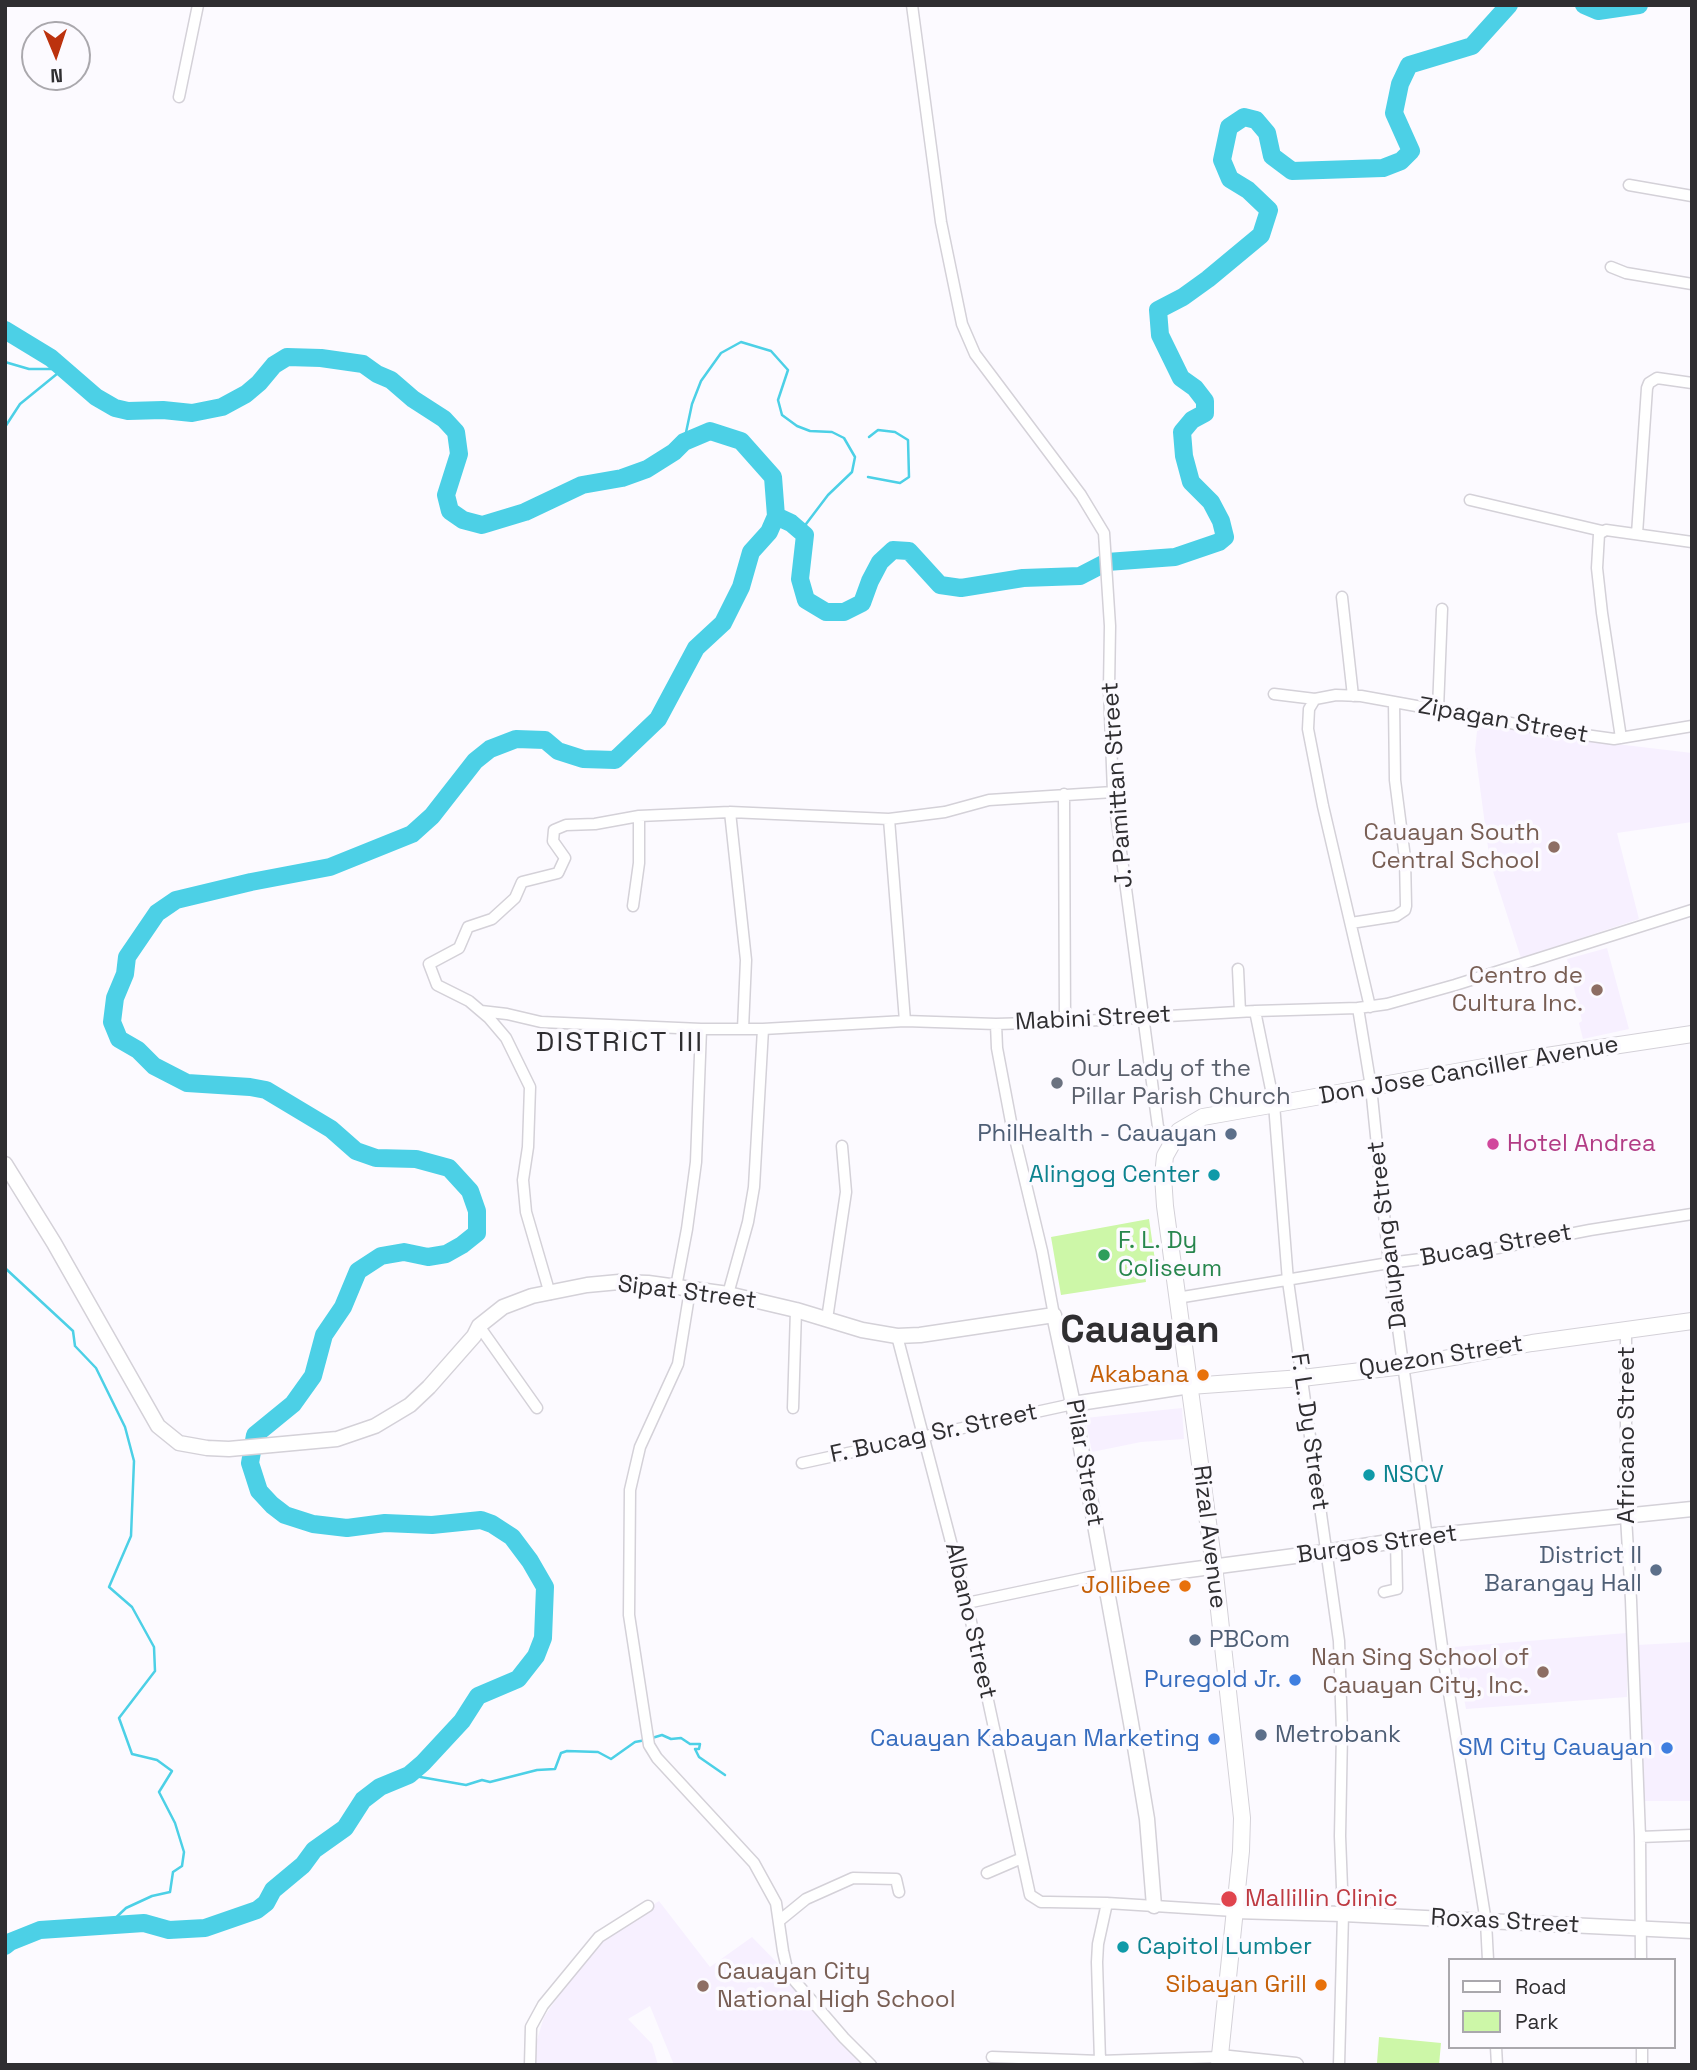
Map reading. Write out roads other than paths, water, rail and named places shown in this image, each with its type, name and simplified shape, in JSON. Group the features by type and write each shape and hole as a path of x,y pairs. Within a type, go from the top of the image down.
{"main road":[{"name":"Don Jose Canciller Avenue","path":"1172,1141 1179,1131 1203,1117 1540,1057 1692,1034"},
{"name":"Rizal Avenue","path":"1172,1141 1165,1156 1163,1176 1242,1818 1219,2061"},
{"name":"Quezon Street","path":"1190,1387 1404,1366 1532,1343 1692,1321"}],"street":[{"path":"179,97 198,5"},
{"name":"J. Pamittan Street","path":"912,5 941,222 962,324 975,354 1100,522 1104,533 1107,552 1113,792 1142,1018"},
{"path":"1629,185 1692,196"},
{"path":"1611,267 1626,273 1692,284"},
{"path":"1637,534 1647,388 1649,383 1657,378 1692,383"},
{"path":"1470,500 1602,531 1692,542"},
{"path":"1602,531 1598,534 1596,546 1597,568 1621,738"},
{"path":"1342,597 1353,696"},
{"path":"1438,709 1442,609"},
{"name":"Zipagan Street","path":"1274,694 1315,699 1336,695 1353,696 1588,736 1621,738 1692,726"},
{"name":"Dalupang Street","path":"1315,699 1309,709 1308,729 1351,923 1364,1007 1389,1263 1445,1668 1486,1922 1488,1958"},
{"path":"1351,923 1396,916 1402,914 1406,906 1405,858 1395,779 1394,702"},
{"path":"550,1294 526,1212 523,1180 528,1147 530,1087 506,1038 469,1001 437,985 429,964 459,948 468,927 492,919 515,898 522,882 558,873 565,858 553,841 554,830 566,825 595,824 639,816 730,812 889,818 945,812 989,800 1113,792"},
{"path":"1064,794 1065,1022"},
{"path":"730,812 746,960 743,1029"},
{"path":"633,906 639,863 639,816"},
{"path":"889,818 905,1021"},
{"name":"Mabini Street","path":"481,1011 541,1022 763,1029 905,1021 996,1024 1065,1022 1364,1007 1387,1004 1455,985 1692,910"},
{"path":"1238,969 1237,994 1240,1012"},
{"name":"F. L. Dy Street","path":"1255,1011 1274,1104 1288,1281 1340,1651 1340,1836 1343,1914 1339,2065"},
{"path":"1142,1018 1158,1127 1163,1135 1172,1141"},
{"name":"Pilar Street","path":"996,1024 997,1048 1011,1122 1042,1251 1105,1578 1147,1819 1154,1906"},
{"path":"701,1029 694,1180 678,1364 640,1447 630,1490 629,1615 649,1745 657,1758 754,1863 776,1903 787,1969 870,2065"},
{"path":"728,1294 748,1222 754,1187 763,1029"},
{"path":"827,1319 846,1192 842,1146"},
{"name":"Sipat Street","path":"5,1164 54,1243 158,1426 179,1443 229,1450 337,1439 375,1426 410,1405 474,1336 479,1326 503,1307 532,1296 587,1285 619,1282 728,1294 796,1310 862,1330 897,1336 1054,1315"},
{"name":"Bucag Street","path":"1177,1298 1389,1263 1477,1252 1692,1214"},
{"path":"793,1408 796,1310"},
{"path":"479,1326 537,1408"},
{"name":"Africano Street","path":"1626,1331 1626,1517 1640,1837 1641,1958"},
{"name":"Albano Street","path":"897,1336 967,1603 1030,1895 1041,1902 1107,1903"},
{"name":"F. Bucag Sr. Street","path":"802,1463 1073,1404 1190,1387"},
{"name":"Burgos Street","path":"1105,1578 1213,1567 1427,1536 1692,1509"},
{"path":"1384,1592 1398,1589 1396,1540"},
{"path":"967,1603 1105,1578"},
{"path":"1640,1837 1692,1835"},
{"path":"987,1873 1021,1858"},
{"path":"779,1921 806,1899 853,1878 896,1879 899,1892"},
{"path":"1095,2062 1098,1953 1107,1903 1234,1911"},
{"path":"530,2065 531,2027 543,2005 599,1937 648,1906"},
{"name":"Roxas Street","path":"1234,1911 1692,1931"},
{"path":"992,2057 1095,2062 1219,2061 1296,2065"}],"waterway":[{"path":"776,516 791,523 805,535 800,579 806,600 826,612 844,612 862,603 880,562 893,550 909,551 940,585 961,588 1023,578 1080,576 1107,562 1175,557 1219,542 1225,537 1221,521 1211,502 1191,482 1184,456 1182,432 1192,420 1205,413 1205,401 1195,388 1181,378 1160,335 1158,310 1183,297 1208,279 1261,235 1269,210 1248,190 1230,179 1222,160 1229,127 1244,117 1256,120 1267,133 1272,156 1292,171 1383,168 1401,161 1411,151 1394,113 1400,84 1409,65 1472,46 1509,5"},
{"path":"1584,5 1598,11 1639,5"},
{"path":"5,330 51,358 96,397 115,408 128,411 192,413 222,407 246,394 274,365 287,357 321,358 363,364 391,380 413,399 444,419 456,432 459,454 446,495 450,511 463,520 482,525 525,512 582,485 622,478 647,469 674,452 684,442 710,431 741,441 773,477 776,516 769,532 751,552 741,587 723,623 696,648 658,719 615,760 583,759 558,751 545,740 516,739 490,749 475,761 432,816 412,834 330,867 176,900 157,913 127,957 125,974 115,998 112,1022 119,1039 138,1050 154,1066 187,1083 266,1090 331,1129 356,1151 376,1158 416,1159 449,1168 470,1191 477,1211 477,1233 462,1245 446,1254 428,1257 404,1252 381,1256 358,1271 343,1307 324,1335 313,1376 293,1404 255,1435 250,1463 259,1491 272,1505 285,1515 313,1524 347,1528 385,1523 432,1525 481,1520 492,1524 512,1537 545,1587 543,1638 536,1656 518,1679 478,1696 462,1721 423,1763 409,1775 380,1787 363,1800 345,1828 314,1850 303,1865 273,1890 266,1903 257,1910 205,1928 169,1930 144,1923 40,1930 5,1946"},
{"path":"684,442 692,404 701,381 721,353 741,342 771,351 788,370 778,400 782,415 797,426 810,431 832,432 844,438 855,457 852,472 828,495 806,524 805,535"},
{"path":"5,362 29,369 63,369"},
{"path":"5,427 20,404 63,369"},
{"path":"868,477 900,483 909,477 908,440 895,432 878,430 869,437"},
{"path":"5,1268 73,1331 75,1346 96,1368 125,1427 134,1461 131,1536 109,1587 132,1607 154,1647 155,1671 119,1718 132,1754 157,1760 172,1771 159,1792 175,1823 184,1852 182,1866 173,1872 170,1892 152,1896 126,1908 106,1927"},
{"path":"652,1738 662,1735 671,1739 681,1738 690,1744 700,1744 699,1749 695,1749 699,1757 725,1775"},
{"path":"409,1775 466,1785 482,1780 490,1782 537,1770 555,1769 561,1753 567,1751 598,1752 611,1759 635,1742 646,1740"}],"place":[{"name":"Cauayan South Central School","path":"1554,847"},
{"name":"Centro de Cultura Inc.","path":"1597,990"},
{"name":"Our Lady of the Pillar Parish Church","path":"1057,1083"},
{"name":"PhilHealth - Cauayan","path":"1231,1134"},
{"name":"Hotel Andrea","path":"1493,1144"},
{"name":"Alingog Center","path":"1214,1175"},
{"name":"F. L. Dy Coliseum","path":"1104,1255"},
{"name":"Akabana","path":"1203,1375"},
{"name":"NSCV","path":"1369,1475"},
{"name":"District II Barangay Hall","path":"1656,1570"},
{"name":"Jollibee","path":"1185,1586"},
{"name":"PBCom","path":"1195,1640"},
{"name":"Nan Sing School of Cauayan City, Inc.","path":"1543,1672"},
{"name":"Puregold Jr.","path":"1295,1680"},
{"name":"Metrobank","path":"1261,1735"},
{"name":"Cauayan Kabayan Marketing","path":"1214,1739"},
{"name":"SM City Cauayan","path":"1667,1748"},
{"name":"Mallillin Clinic","path":"1229,1899"},
{"name":"Capitol Lumber","path":"1123,1947"},
{"name":"Sibayan Grill","path":"1321,1985"},
{"name":"Cauayan City National High School","path":"703,1986"}],"district":[{"name":"DISTRICT III","path":"620,1043"},
{"name":"Cauayan","path":"1140,1332"}]}
